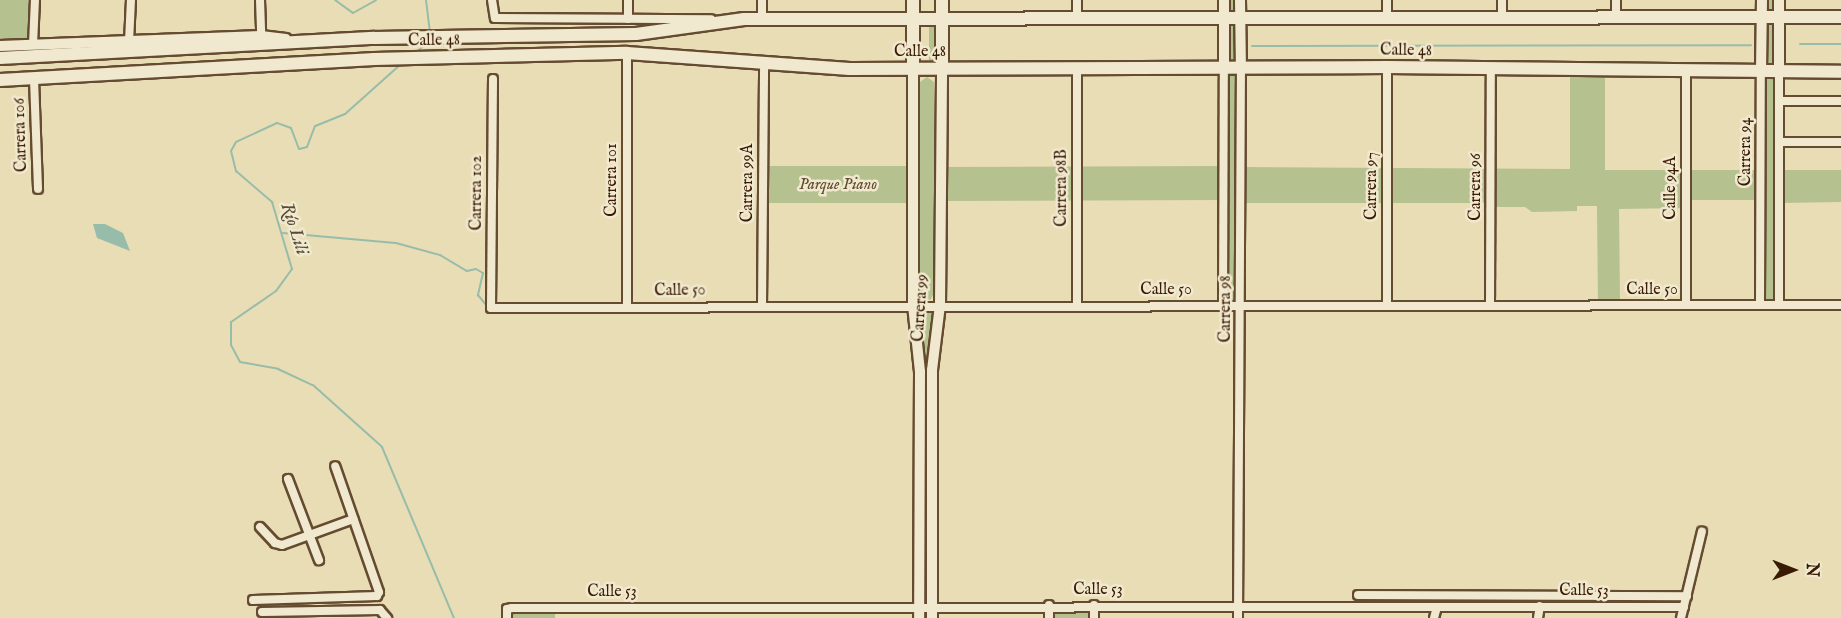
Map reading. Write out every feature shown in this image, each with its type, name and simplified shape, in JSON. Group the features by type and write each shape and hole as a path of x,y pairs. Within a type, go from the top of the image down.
{"main road":[{"name":"Carrera 99","path":"913,0 913,68"},
{"name":"Carrera 99","path":"942,0 942,69"},
{"name":"Calle 48","path":"0,58 312,42 535,34 636,34 744,19 913,16 1077,18 1841,16"},
{"name":"Calle 48","path":"0,81 314,62 627,53 849,69 1077,70 1387,67 1841,72"}],"street":[{"path":"33,45 35,0"},
{"path":"129,42 131,0"},
{"path":"260,0 261,36"},
{"name":"Calle 48","path":"492,0 493,17 744,19"},
{"path":"628,0 628,19"},
{"path":"762,0 762,19"},
{"path":"1077,0 1077,18"},
{"name":"Carrera 98","path":"1223,305 1224,0"},
{"name":"Carrera 98","path":"1238,618 1241,305 1240,0"},
{"path":"1387,0 1387,16"},
{"path":"1502,0 1502,16"},
{"path":"1616,0 1616,16"},
{"name":"Carrera 94","path":"1760,304 1761,0"},
{"name":"Carrera 94","path":"1779,0 1779,304"},
{"path":"0,46 261,36 312,42"},
{"name":"Carrera 101","path":"627,53 627,306"},
{"name":"Carrera 99A","path":"762,305 764,62"},
{"name":"Carrera 97","path":"1387,67 1387,306"},
{"name":"Carrera 99","path":"913,68 913,305 920,372 919,618"},
{"name":"Carrera 96","path":"1490,306 1491,68"},
{"name":"Carrera 99","path":"932,618 932,370 940,305 942,69"},
{"name":"Carrera 98B","path":"1077,70 1077,306"},
{"name":"Calle 94A","path":"1686,70 1686,305"},
{"name":"Carrera 106","path":"34,79 38,189"},
{"name":"Carrera 102","path":"491,308 493,79"},
{"path":"1779,101 1841,101"},
{"path":"1779,142 1841,142"},
{"name":"Calle 50","path":"491,308 762,305 1841,305"},
{"path":"334,466 379,592 377,596 253,600 265,615 380,610 387,618"},
{"path":"288,479 319,560"},
{"path":"260,528 275,543 282,545 353,519"},
{"path":"1681,618 1702,531"},
{"name":"Calle 53","path":"1358,595 1687,596"},
{"name":"Calle 53","path":"507,618 507,609 512,608 919,605 1684,607"},
{"path":"1049,605 1049,618"},
{"path":"1094,605 1094,618"},
{"path":"1538,618 1540,606"},
{"path":"1434,618 1437,607"}],"green space":[{"path":"0,0 35,0 33,45 0,46"},
{"path":"1224,0 1240,0 1241,167 1570,169 1570,69 1605,70 1605,170 1760,170 1762,0 1779,0 1779,170 1841,170 1841,202 1779,203 1779,304 1760,304 1760,200 1687,200 1686,208 1619,209 1620,305 1598,305 1597,206 1577,206 1577,211 1532,212 1525,207 1498,207 1490,203 1241,203 1241,305 1223,305 1223,200 943,201 943,167 1223,166"},
{"path":"929,22 937,22 937,62 929,62"},
{"path":"927,77 934,82 935,292 930,300 920,293 920,82"},
{"name":"Parque Piano","path":"763,166 913,166 913,203 763,203"},
{"path":"932,310 934,313 926,367 921,314"},
{"path":"1049,605 1094,605 1094,618 1049,618"},
{"path":"555,608 555,618 507,618 507,609"}],"shaded area":[{"path":"93,224 105,224 123,233 130,251 97,238"}],"waterway":[{"name":"Río Lili","path":"335,0 353,13 376,0"},
{"name":"Río Lili","path":"426,0 430,32"},
{"name":"Río Lili","path":"415,54 426,43"},
{"path":"1800,44 1841,44"},
{"path":"1252,46 1751,45"},
{"name":"Río Lili","path":"401,64 345,114 315,126 307,147 299,149 291,128 277,123 236,142 231,151 236,171 272,202 292,269 276,291 231,322 231,345 240,362 278,369 313,385 382,447 454,618"},
{"path":"283,233 396,243 440,255 467,271 476,269 483,273 478,295 487,306"}]}
